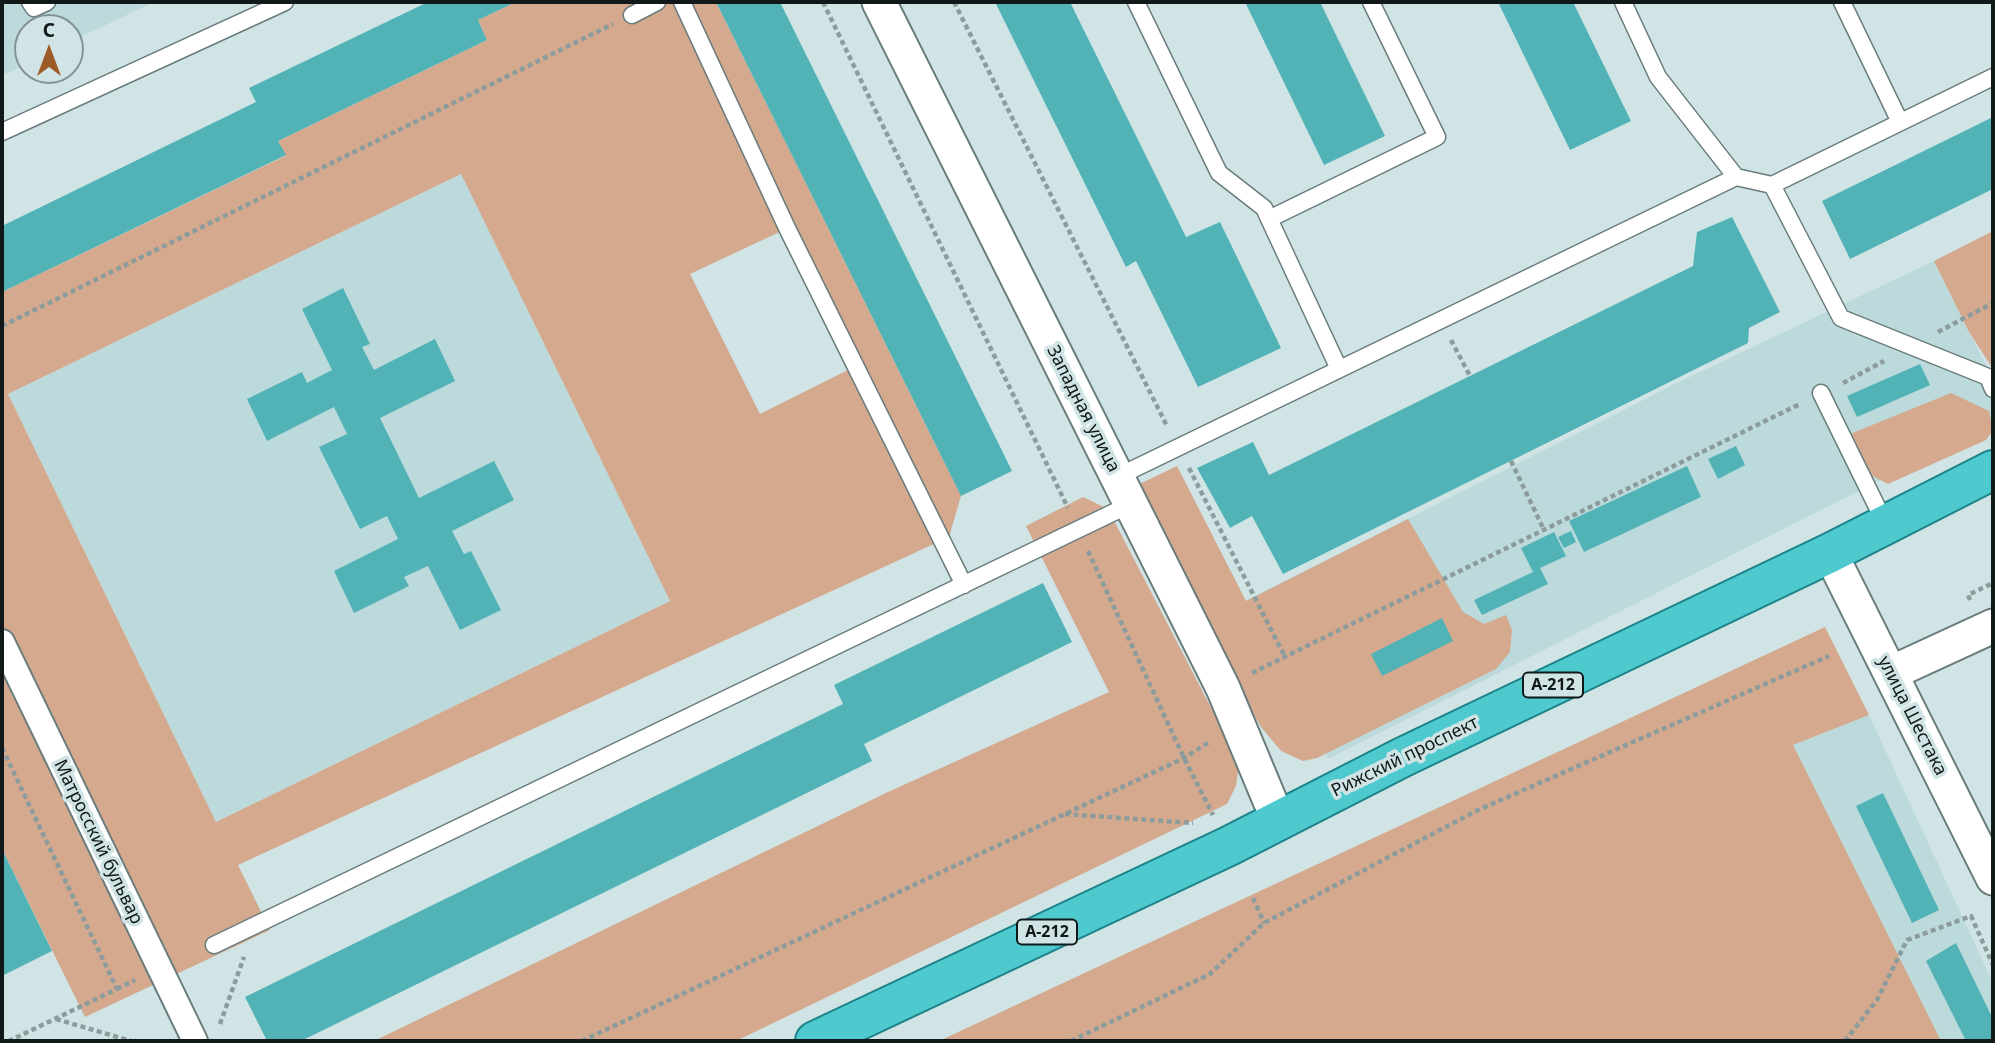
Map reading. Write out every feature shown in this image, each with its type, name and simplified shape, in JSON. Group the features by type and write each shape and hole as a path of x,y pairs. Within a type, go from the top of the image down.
{"highway":[{"name":"Рижский проспект","path":"815,1041 1216,852 1403,757 1830,553 1993,470"}],"street":[{"name":"Западная улица","path":"879,2 1223,688 1278,820"},
{"name":"улица Шестака","path":"1830,553 1993,878"},
{"path":"1891,673 1993,626"},
{"name":"Матросский бульвар","path":"2,642 195,1041"}],"lane":[{"path":"30,2 34,8 47,2"},
{"path":"2,132 285,2"},
{"path":"632,15 657,2"},
{"path":"682,2 787,228 964,585"},
{"path":"1136,2 1219,173 1264,208 1339,369"},
{"path":"1269,219 1437,137 1371,2"},
{"path":"1623,2 1658,76 1736,177"},
{"path":"1842,2 1900,122"},
{"path":"214,945 1078,528 1178,447 1736,177 1772,185 1993,77"},
{"path":"1772,185 1841,318 1988,377 1993,389"},
{"path":"1821,393 1886,525"}],"path":[{"path":"823,2 1078,528 1184,758 1218,825"},
{"path":"954,2 1285,657"},
{"path":"2,326 632,15"},
{"path":"1441,320 1470,376"},
{"path":"1851,379 1869,369"},
{"path":"1223,688 1821,393"},
{"path":"1511,461 1544,530"},
{"path":"1968,595 1993,583"},
{"path":"1071,1041 1210,974 1264,923 1478,810 1829,656"},
{"path":"582,1041 1184,758 1217,738"},
{"path":"2,748 117,989 9,1041"},
{"path":"1065,814 1204,824"},
{"path":"1253,898 1264,923"},
{"path":"1844,1041 1878,1000 1907,940 1971,916 1993,965"},
{"path":"218,1028 256,925"},
{"path":"55,1019 131,1041"}],"shaded area":[{"path":"2,2 154,2 84,35 84,14 14,14 14,70 2,76"},
{"path":"516,2 716,2 961,496 949,537 238,865 270,930 85,1017 2,849 2,292 285,156 278,141 487,40 478,20","holes":["461,174 670,601 216,822 8,394","786,229 856,366 760,414 690,274"]},
{"path":"461,174 670,601 216,822 8,394"},
{"path":"1993,231 1993,369 1969,332 1934,261"},
{"path":"1934,261 1993,379 1993,423 1328,759 1245,601 1681,381"},
{"path":"1951,393 1989,411 1993,431 1986,440 1888,484 1871,475 1850,434"},
{"path":"1177,466 1246,601 1408,519 1463,612 1484,624 1506,615 1512,630 1510,652 1496,669 1317,758 1303,761 1281,751 1261,727 1123,492"},
{"path":"1083,497 1108,509 1236,756 1236,786 1227,804 736,1041 374,1041 888,792 1109,692 1026,526"},
{"path":"1825,627 1869,715 1793,745 1941,1041 939,1041"},
{"path":"1869,715 1993,983 1993,1041 1941,1041 1792,745"}],"building":[{"path":"428,2 516,2 478,20 487,40 278,141 286,155 2,292 2,226 256,102 249,88"},
{"path":"716,2 780,2 1012,471 961,496"},
{"path":"995,2 1070,2 1186,237 1220,222 1281,348 1198,387 1136,261 1126,267"},
{"path":"1245,2 1320,2 1385,136 1324,165"},
{"path":"1498,2 1573,2 1631,121 1570,150"},
{"path":"1993,117 1993,189 1850,259 1822,201"},
{"path":"1732,217 1780,312 1749,328 1748,343 1283,574 1252,516 1230,528 1197,468 1253,442 1269,475 1693,266 1697,232"},
{"path":"343,288 370,344 362,347 374,370 435,339 455,381 380,418 419,498 494,461 514,500 452,531 464,554 471,551 501,610 460,630 428,566 404,577 409,586 354,613 334,571 398,539 387,516 360,529 319,447 347,434 334,407 267,441 247,399 302,372 307,383 332,370 302,309"},
{"path":"1920,364 1930,385 1857,417 1847,396"},
{"path":"1736,446 1745,465 1718,479 1708,459"},
{"path":"1687,466 1701,497 1584,552 1569,521"},
{"path":"1571,531 1576,542 1564,548 1558,537"},
{"path":"1554,532 1566,556 1540,568 1548,584 1482,615 1474,600 1533,572 1521,548"},
{"path":"1043,583 1072,642 864,744 872,761 301,1041 267,1041 245,997 843,704 834,685"},
{"path":"1442,618 1453,641 1382,676 1371,654"},
{"path":"1883,793 1939,910 1912,923 1856,806"},
{"path":"2,849 52,951 2,976"},
{"path":"1956,943 1993,1019 1993,1041 1966,1041 1926,961"}]}
